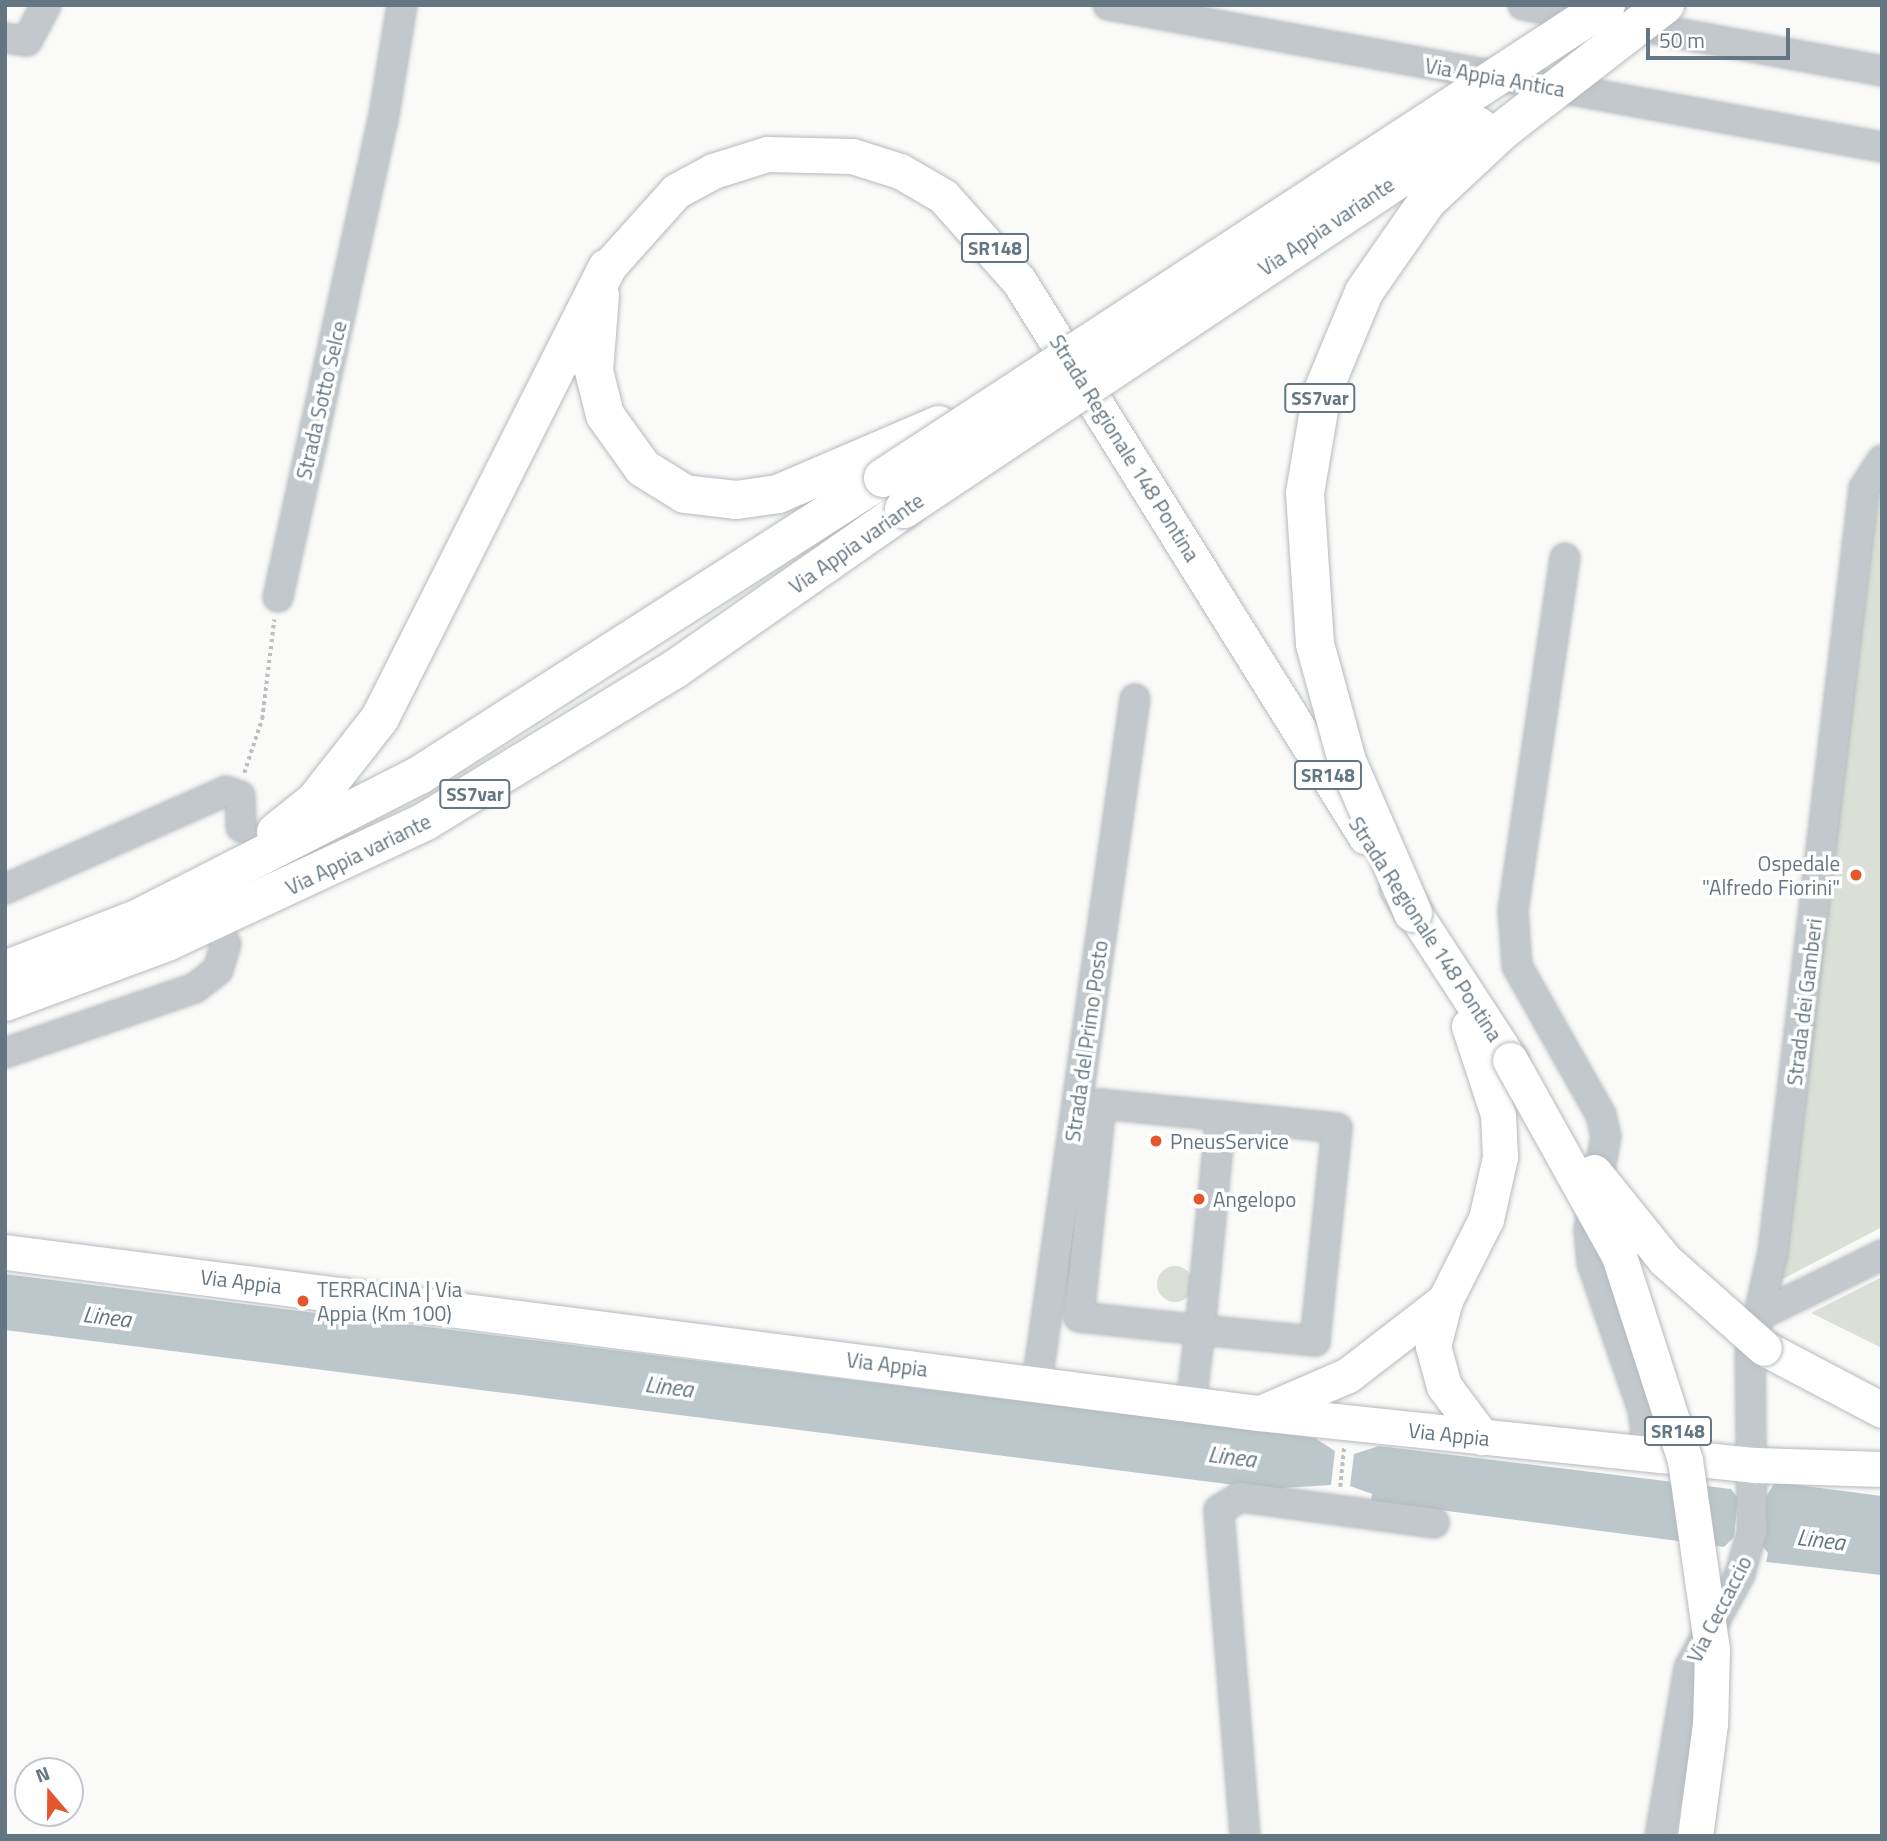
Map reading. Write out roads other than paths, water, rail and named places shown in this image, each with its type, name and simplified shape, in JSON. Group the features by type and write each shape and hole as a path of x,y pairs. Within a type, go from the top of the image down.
{"highway":[{"name":"Via Appia variante","path":"5,970 52,954 200,889 465,749 876,469 1059,363 1606,5"},
{"name":"Via Appia variante","path":"5,1002 180,936 426,821 675,670 904,509 1665,5"},
{"name":"SS7var","path":"1413,913 1347,761 1316,653 1305,493 1322,393 1364,292 1427,200 1503,130 1665,5"},
{"path":"607,268 594,330 598,394 618,439 655,478 685,494 744,500 876,469"},
{"path":"52,954 210,874 315,801 380,718 607,268"}],"main road":[{"name":"Strada Regionale 148 Pontina","path":"607,268 676,191 746,159 833,153 918,180 970,220 1011,269 1413,913 1510,1060 1619,1256 1685,1460 1712,1650 1710,1724 1695,1836"},
{"name":"SR148","path":"1413,913 1482,1055 1498,1114 1500,1157 1477,1244 1446,1300 1433,1346 1437,1372 1482,1437"},
{"name":"SR148","path":"1510,1060 1665,1260 1763,1331 1882,1410"},
{"name":"Via Appia","path":"5,1252 1259,1413 1649,1454 1760,1472 1882,1482"},
{"name":"SR148","path":"1259,1413 1348,1375 1446,1300"},
{"name":"Via Appia","path":"1760,1472 1882,1469"}],"street":[{"path":"5,38 27,41 46,5"},
{"name":"Strada Sotto Selce","path":"278,597 383,121 402,5"},
{"name":"Via Appia Antica","path":"1108,5 1882,147"},
{"path":"1523,5 1882,71"},
{"name":"Strada dei Gamberi","path":"1760,1472 1749,1354 1763,1331 1864,488 1882,460"},
{"path":"1564,558 1513,909 1517,966 1601,1115 1606,1136 1588,1230 1592,1263 1643,1410 1649,1454"},
{"name":"Strada del Primo Posto","path":"1037,1383 1135,699"},
{"path":"5,889 236,792 243,802 241,827"},
{"path":"5,1053 195,988 218,970 226,944"},
{"path":"1101,1104 1337,1128 1315,1341 1199,1330 1079,1317 1101,1104"},
{"path":"1191,1404 1221,1116"},
{"path":"1763,1331 1882,1255"},
{"name":"Via Ceccaccio","path":"1660,1836 1689,1668 1748,1556 1760,1472"},
{"path":"1245,1836 1219,1510 1240,1497 1434,1523"}],"water":[{"name":"Linea","path":"5,1274 1315,1438 1335,1451 1331,1485 1267,1489 5,1330"},
{"path":"1379,1446 1731,1489 1738,1498 1734,1537 1724,1547 1371,1501 1372,1494 1350,1486 1354,1454"},
{"name":"Linea","path":"1775,1482 1882,1496 1882,1575 1766,1562 1768,1553 1759,1542 1763,1502"}],"place":[{"name":"Ospedale \"Alfredo Fiorini\"","path":"1856,875"},
{"name":"PneusService","path":"1156,1141"},
{"name":"Angelopo","path":"1199,1199"},
{"name":"TERRACINA | Via Appia (Km 100)","path":"303,1301"}]}
